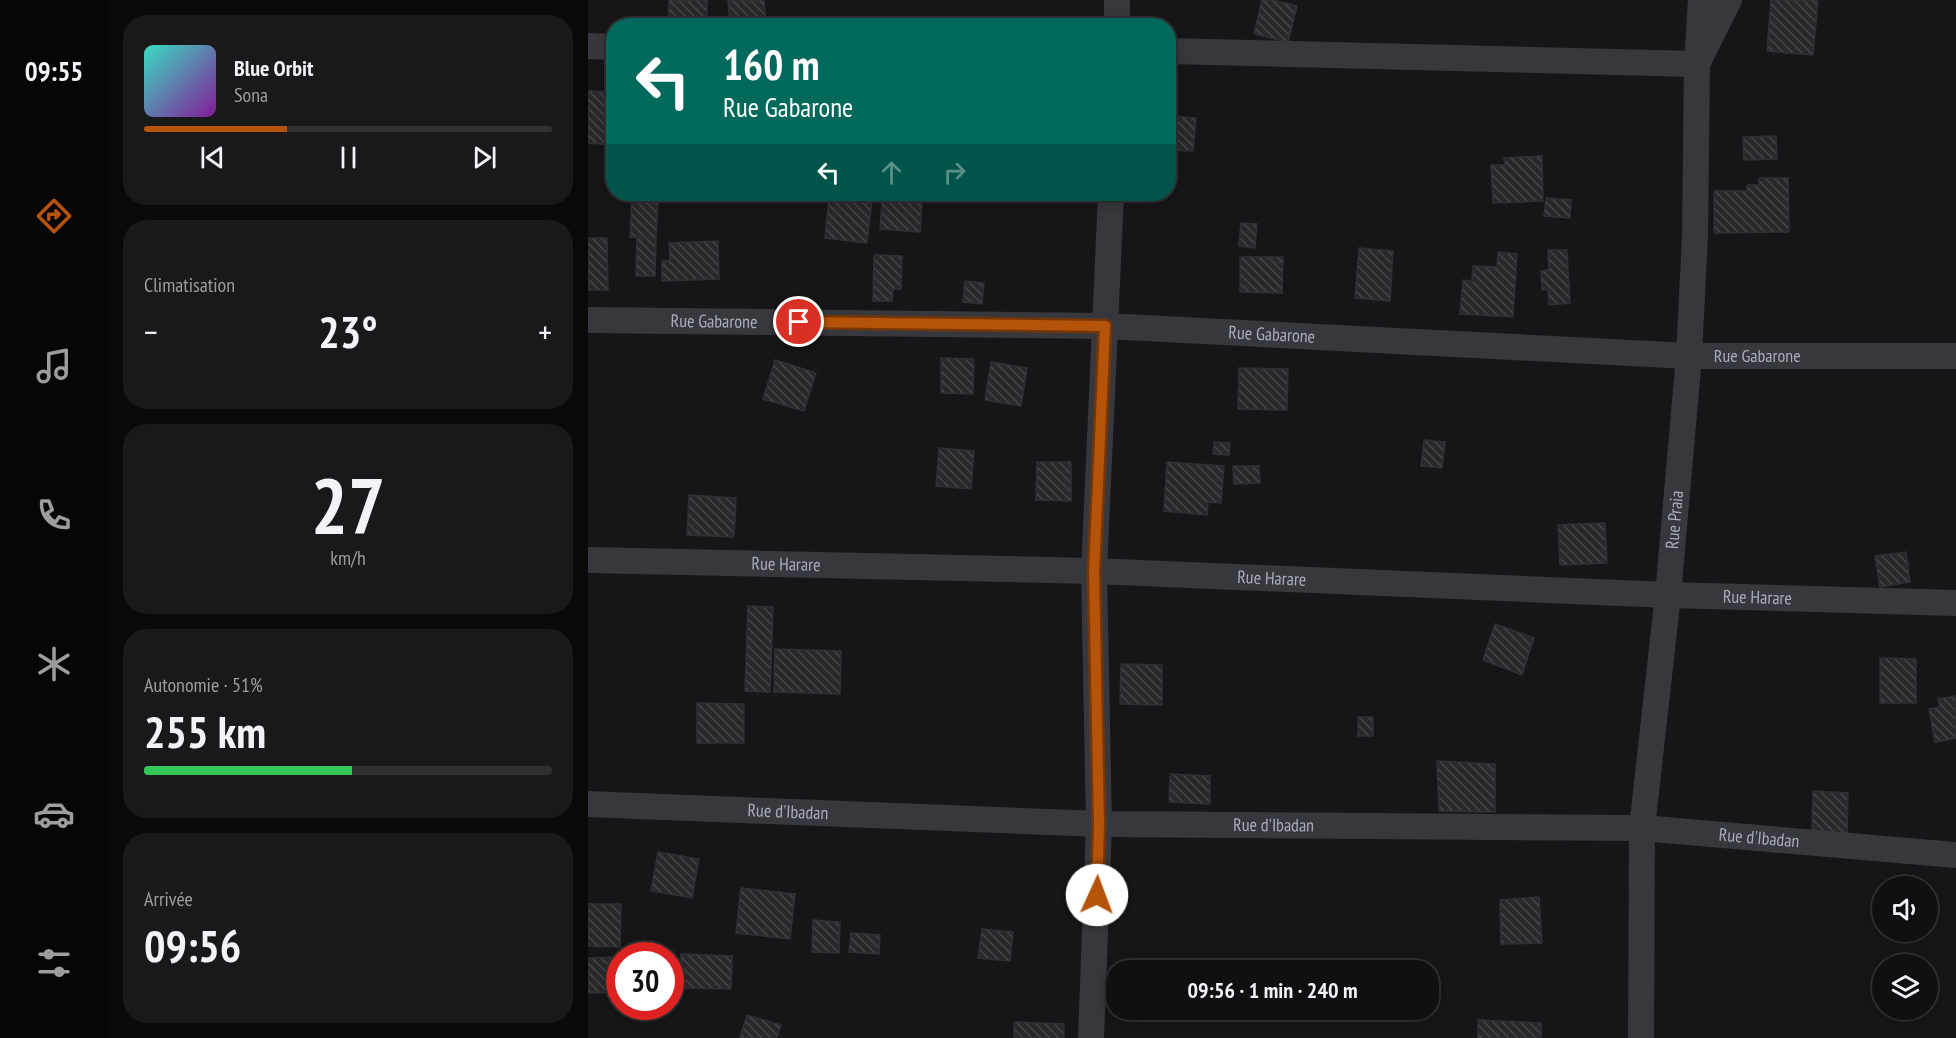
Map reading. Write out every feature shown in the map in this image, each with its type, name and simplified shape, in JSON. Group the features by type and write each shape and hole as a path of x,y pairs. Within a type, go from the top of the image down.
{"street":[{"path":"1117,0 1117,18"},
{"name":"Rue Praia","path":"1641,1038 1642,828 1668,595 1689,356 1695,236 1697,64 1701,0"},
{"path":"1176,51 1697,64 1729,0"},
{"path":"588,46 606,47"},
{"path":"1091,1038 1099,824 1094,572 1111,201"},
{"name":"Rue Gabarone","path":"588,320 1105,326 1689,356 1956,356"},
{"name":"Rue Harare","path":"588,560 1094,572 1668,595 1956,603"},
{"name":"Rue d'Ibadan","path":"588,804 1099,824 1642,828 1956,855"}],"building":[{"path":"669,0 707,0 707,18 668,18"},
{"path":"728,0 764,0 765,18 729,18"},
{"path":"1262,0 1273,0 1297,6 1288,42 1254,34"},
{"path":"1771,0 1818,0 1813,55 1767,51"},
{"path":"588,91 606,92 606,144 588,143"},
{"path":"1176,117 1196,118 1193,151 1176,150"},
{"path":"1776,136 1777,159 1744,160 1743,137"},
{"path":"1542,156 1543,201 1493,203 1491,165 1505,165 1504,158"},
{"path":"1759,178 1788,178 1789,232 1714,233 1714,191 1747,191 1747,185 1759,185"},
{"path":"1546,198 1571,200 1570,218 1544,216"},
{"path":"632,201 658,201 656,238 630,237"},
{"path":"829,201 872,202 867,243 825,238"},
{"path":"882,201 922,202 920,232 880,229"},
{"path":"1241,223 1257,224 1255,248 1239,246"},
{"path":"588,238 607,238 608,290 588,290"},
{"path":"637,238 656,238 655,276 636,276"},
{"path":"718,241 719,279 662,281 662,261 670,261 669,243"},
{"path":"1359,248 1393,251 1390,301 1355,298"},
{"path":"1548,250 1567,250 1570,303 1549,305 1548,289 1542,290 1541,271 1549,270"},
{"path":"1498,252 1517,254 1513,317 1460,314 1463,280 1472,281 1473,266 1497,267"},
{"path":"874,255 902,256 901,289 893,289 892,301 873,301"},
{"path":"1240,257 1283,257 1282,293 1240,292"},
{"path":"965,281 984,283 982,304 963,302"},
{"path":"941,358 974,359 973,394 941,393"},
{"path":"775,360 816,373 804,411 763,399"},
{"path":"991,362 1027,368 1021,406 985,400"},
{"path":"1239,368 1288,369 1287,410 1238,409"},
{"path":"1424,440 1445,442 1442,468 1421,466"},
{"path":"1214,442 1230,443 1229,455 1213,454"},
{"path":"939,448 974,451 971,489 936,486"},
{"path":"1037,462 1071,462 1071,501 1036,500"},
{"path":"1167,462 1224,466 1221,503 1208,502 1207,515 1164,511"},
{"path":"1233,466 1259,466 1260,483 1234,484"},
{"path":"689,495 736,498 734,537 687,535"},
{"path":"1605,523 1607,563 1560,565 1558,525"},
{"path":"1906,552 1910,582 1880,587 1875,556"},
{"path":"748,606 773,607 770,692 745,691"},
{"path":"1495,624 1534,638 1522,675 1483,660"},
{"path":"775,649 841,651 840,694 774,692"},
{"path":"1880,658 1916,659 1916,703 1880,703"},
{"path":"1121,664 1162,665 1162,705 1120,704"},
{"path":"1955,696 1956,738 1935,742 1929,709 1940,707 1938,699"},
{"path":"697,703 744,704 744,743 697,743"},
{"path":"1358,717 1373,717 1373,736 1358,736"},
{"path":"1437,761 1495,764 1495,812 1439,811"},
{"path":"1170,774 1210,776 1210,804 1169,802"},
{"path":"1813,791 1848,793 1847,835 1812,834"},
{"path":"658,852 699,859 692,898 651,891"},
{"path":"741,888 795,894 790,939 736,933"},
{"path":"1539,897 1542,943 1501,944 1500,900"},
{"path":"588,904 621,904 620,942 606,942 606,947 588,946"},
{"path":"813,920 840,922 839,953 812,952"},
{"path":"982,929 1013,932 1010,961 978,958"},
{"path":"851,933 880,935 879,954 849,952"},
{"path":"684,954 732,956 731,989 684,988"},
{"path":"606,957 606,992 588,993 588,958"},
{"path":"747,1015 781,1025 777,1038 740,1038"},
{"path":"1478,1020 1541,1023 1541,1038 1478,1038"},
{"path":"1014,1022 1064,1024 1064,1038 1014,1038"}],"route":[{"path":"799,322 1105,326 1094,572 1099,824 1097,895"}]}
